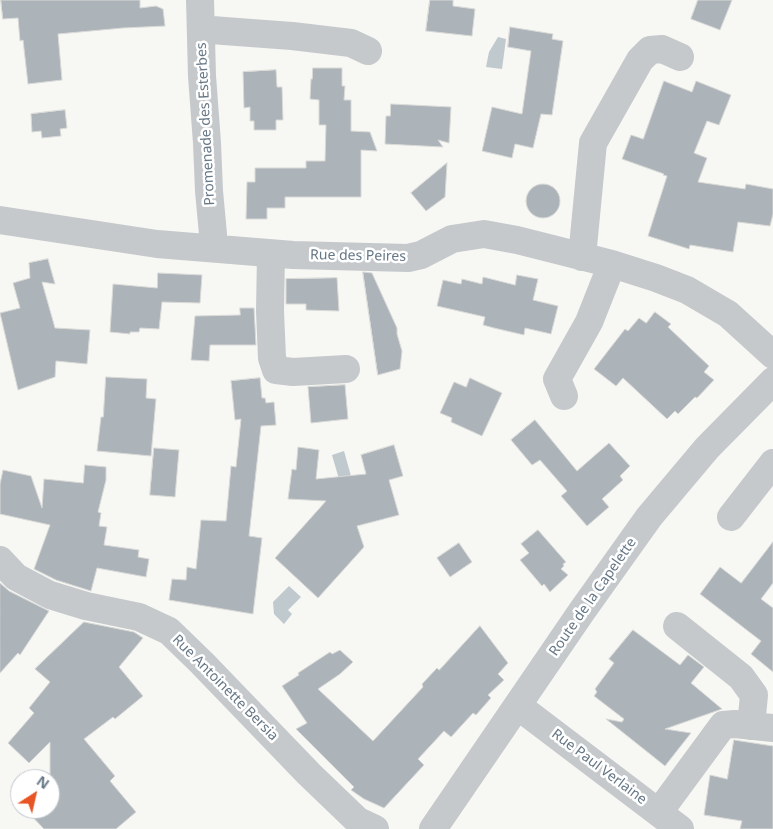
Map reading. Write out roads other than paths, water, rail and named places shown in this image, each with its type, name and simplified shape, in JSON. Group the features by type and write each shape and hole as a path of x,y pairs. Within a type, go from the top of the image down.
{"street":[{"name":"Promenade des Esterbes","path":"200,0 202,76 213,248"},
{"path":"201,29 351,43 368,52"},
{"path":"582,257 593,143 640,60 650,50 662,49 680,58"},
{"name":"Rue des Peires","path":"0,220 148,242 272,254 408,258 421,255 452,239 484,234 517,240 612,264 687,290 728,314 773,355"},
{"path":"272,254 270,311 272,358 276,370 293,372 346,370"},
{"path":"564,396 557,379 589,322 612,264"},
{"name":"Route de la Capelette","path":"433,829 582,611 649,517 707,448 773,381"},
{"path":"730,517 773,463"},
{"name":"Rue Antoinette Bersia","path":"0,560 16,577 50,595 86,606 138,617 169,631 309,774 358,821 375,829"},
{"path":"659,812 723,725 735,724 762,727 754,695 741,676 677,626"},
{"name":"Rue Paul Verlaine","path":"518,706 680,829"}]}
